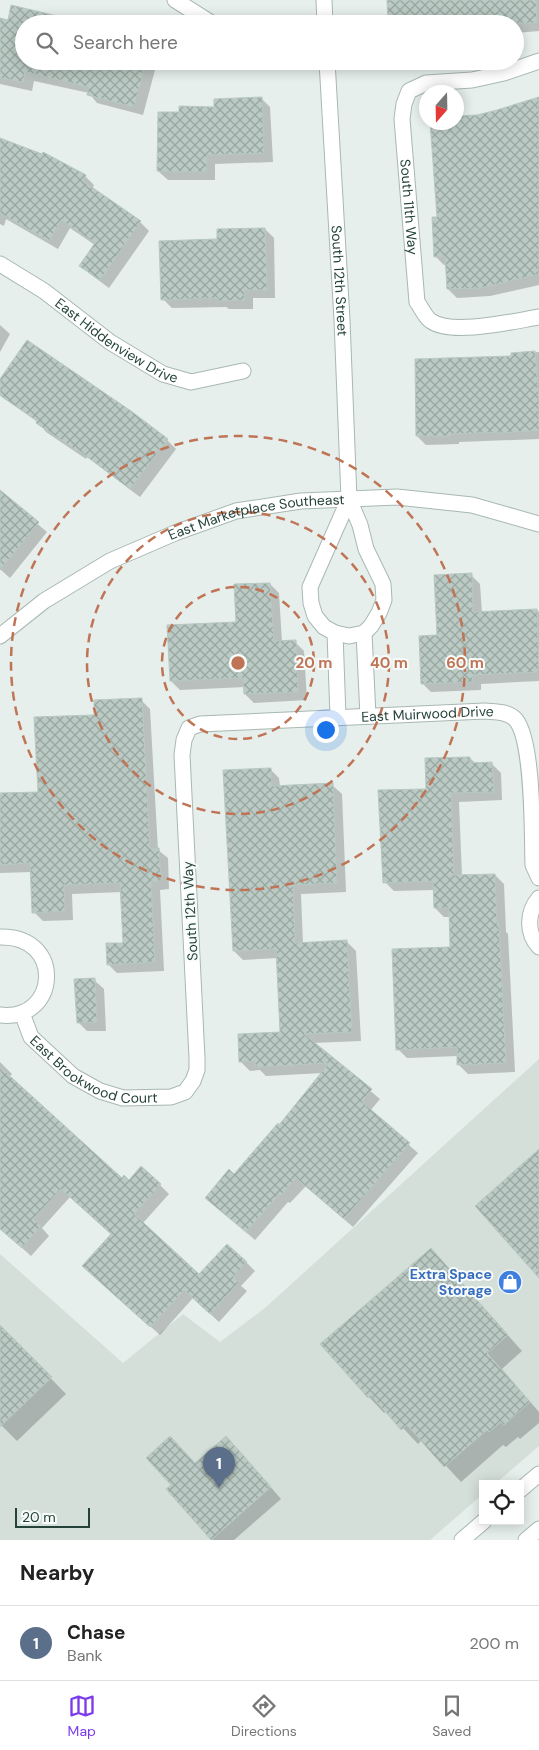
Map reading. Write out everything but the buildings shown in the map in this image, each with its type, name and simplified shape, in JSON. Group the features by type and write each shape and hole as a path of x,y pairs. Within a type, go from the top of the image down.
{"street":[{"path":"176,0 199,15"},
{"path":"324,0 325,15"},
{"name":"South 11th Way","path":"524,66 539,61"},
{"name":"South 12th Street","path":"328,70 342,320 349,499 360,525 366,549 383,584 384,600 371,626 364,633"},
{"name":"South 11th Way","path":"513,70 472,80 426,83 409,91 404,104 402,119 417,302 431,321 451,327 482,326 539,317"},
{"name":"East Hiddenview Drive","path":"0,264 44,291 110,342 163,374 191,382 243,370"},
{"name":"East Marketplace Southeast","path":"0,636 44,602 110,561 175,533 236,510 301,501 397,497 472,505 539,524"},
{"name":"South 12th Street","path":"335,633 324,627 315,616 311,603 310,587 349,499"},
{"path":"338,717 335,633 349,636 364,633 368,716"},
{"name":"East Muirwood Drive","path":"189,728 200,724 485,711 502,712 514,718 522,730 526,747 533,865 539,878"},
{"name":"South 12th Way","path":"185,1092 193,1081 197,1070 182,755 184,740 189,728"},
{"path":"539,898 531,910 529,921 531,933 539,948"},
{"name":"East Brookwood Court","path":"0,937 13,937 25,941 36,948 44,959 47,972 47,985 42,996 33,1007 22,1013 9,1016 0,1014"},
{"name":"East Brookwood Court","path":"22,1013 31,1037 37,1044 73,1076 100,1092 123,1098 148,1098 171,1096 185,1092"},
{"path":"524,1487 539,1474"},
{"path":"462,1540 479,1525"},
{"path":"526,1540 539,1528"}],"shaded area":[{"path":"539,1059 539,1446 500,1480 479,1480 479,1497 430,1540 0,1540 0,1254 123,1363 183,1314 220,1342 265,1308"}],"place":[{"name":"Extra Space Storage","path":"510,1282"},
{"name":"Chase","path":"219,1488"}]}
